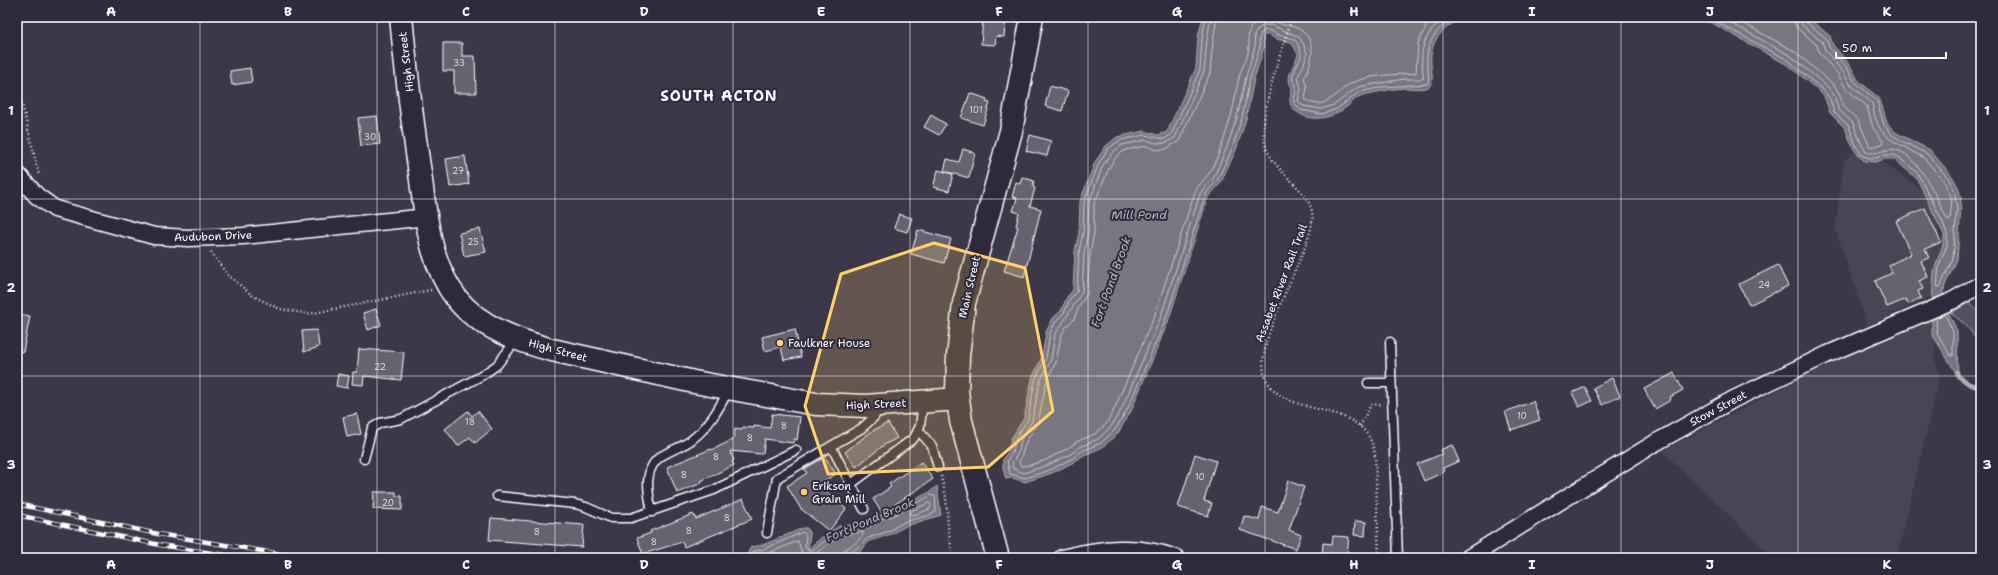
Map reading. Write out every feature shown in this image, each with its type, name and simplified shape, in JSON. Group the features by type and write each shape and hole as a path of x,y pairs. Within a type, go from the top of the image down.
{"street":[{"name":"High Street","path":"401,17 415,141 434,253 449,287 458,300 471,313 490,326 517,338 552,350 688,381 816,404 851,406 881,405 958,399"},
{"name":"Main Street","path":"998,558 966,440 958,399 958,356 964,303 1013,124 1032,17"},
{"name":"Audubon Drive","path":"17,174 45,203 55,209 136,232 171,238 206,238 427,217"},
{"name":"Stow Street","path":"1468,558 1655,443 1716,408 1828,354 1952,301 1981,284"},
{"path":"1062,558 1118,548 1152,551 1176,558"}],"lane":[{"path":"364,459 372,428 380,423 401,419 481,376 497,365 517,338"},
{"path":"1390,342 1398,558"},
{"path":"1368,383 1391,383"},
{"path":"652,512 647,483 649,473 654,464 660,456 684,445 702,430 716,412 729,388"},
{"path":"851,484 909,443 918,430 923,401"},
{"path":"767,533 777,478 871,421 881,405"},
{"path":"918,430 932,446 938,467"},
{"path":"831,446 864,509"},
{"path":"497,496 575,504 616,519 631,518 714,490 796,450"}],"path":[{"name":"Assabet River Rail Trail","path":"1292,17 1265,110 1264,142 1273,162 1307,199 1313,215 1309,236 1292,282 1280,306 1265,348 1263,371 1270,386 1283,396 1337,415 1360,426 1370,437 1374,451 1379,558"},
{"path":"17,83 45,203"},
{"path":"206,238 210,251 228,275 253,296 280,309 309,314 449,287"},
{"path":"1360,426 1371,405 1392,403"},
{"path":"938,467 946,497 948,527 954,558"}],"highlighted area":[{"path":"934,243 1025,268 1053,411 988,467 828,474 805,406 841,274"}],"shaded area":[{"path":"1862,143 1885,164 1917,186 1934,203 1941,245 1933,296 1867,326 1835,228 1844,161"},
{"path":"1970,302 1979,313 1981,313 1981,346 1966,325 1951,313"},
{"path":"1937,317 1934,358 1940,375 1897,558 1773,558 1662,451 1810,373"}],"water":[{"name":"Mill Pond","path":"1203,17 1466,17 1451,24 1436,40 1431,55 1432,78 1429,87 1420,89 1394,89 1363,95 1340,111 1328,117 1322,118 1303,115 1297,112 1290,104 1292,88 1289,79 1298,54 1291,42 1275,39 1269,34 1263,36 1264,48 1254,79 1246,119 1236,150 1220,184 1208,197 1168,322 1131,411 1118,433 1103,447 1084,455 1052,473 1025,482 1012,478 1006,479 1003,468 1003,459 1008,452 1012,437 1024,418 1032,378 1042,357 1046,332 1053,318 1061,311 1067,297 1073,290 1075,251 1079,232 1080,201 1095,162 1106,146 1117,137 1144,131 1158,135 1167,132 1196,68 1198,37"},
{"path":"1693,17 1807,17 1830,36 1833,45 1850,65 1858,80 1880,99 1887,123 1895,132 1930,150 1952,176 1961,197 1961,208 1957,260 1945,285 1943,295 1946,307 1957,331 1958,376 1932,334 1934,271 1943,244 1944,235 1917,179 1894,159 1885,159 1875,162 1864,161 1853,148 1845,128 1830,113 1824,96 1791,67 1712,23"},
{"path":"937,486 941,515 906,526 891,534 869,541 862,550 847,558 745,558 751,547 763,545 803,528 807,528 810,535 808,549 822,537 839,526 870,523 877,516 890,512 930,492"}],"building":[{"path":"983,17 1006,17 1004,37 996,36 995,45 981,44"},
{"path":"443,43 462,43 462,56 475,56 476,93 454,93 454,71 443,71"},
{"path":"250,68 252,82 232,85 230,71"},
{"path":"1050,86 1068,91 1062,111 1045,106"},
{"path":"970,93 987,99 986,102 990,103 983,125 961,118"},
{"path":"931,115 946,124 939,135 924,127"},
{"path":"377,116 380,144 361,146 358,118"},
{"path":"1030,135 1051,141 1047,156 1026,151"},
{"path":"963,149 975,153 969,178 944,171 947,159 959,162"},
{"path":"465,156 469,184 450,187 446,159"},
{"path":"938,170 953,174 949,191 933,187"},
{"path":"1022,177 1034,181 1033,187 1035,188 1030,206 1041,209 1024,277 1004,271 1018,227 1016,226 1019,213 1013,211 1017,198 1012,197 1016,182 1020,184"},
{"path":"1925,208 1941,242 1925,249 1929,258 1921,261 1928,277 1919,281 1923,289 1918,291 1921,298 1908,304 1906,299 1887,307 1875,281 1892,273 1889,265 1911,254 1896,221"},
{"path":"899,214 912,218 907,232 894,228"},
{"path":"480,229 486,252 464,256 459,233"},
{"path":"918,230 951,239 944,263 911,254"},
{"path":"1778,265 1788,286 1749,305 1739,284"},
{"path":"376,309 381,325 368,330 363,313"},
{"path":"17,314 30,316 23,352 17,351"},
{"name":"Faulkner House","path":"795,329 801,357 784,360 781,347 765,351 762,337"},
{"path":"317,330 319,347 304,352 302,331"},
{"path":"359,349 404,352 401,380 364,376 363,385 352,384 353,372 357,372"},
{"path":"1674,373 1683,390 1670,397 1671,400 1655,409 1644,389"},
{"path":"338,374 349,376 347,388 336,386"},
{"path":"1612,378 1620,396 1602,405 1593,388"},
{"path":"1585,387 1592,401 1579,407 1572,393"},
{"path":"1533,401 1540,420 1511,430 1505,412"},
{"path":"468,411 472,416 478,411 492,429 475,443 470,437 458,446 445,429"},
{"path":"357,414 361,434 347,437 343,417"},
{"path":"772,414 800,417 797,440 794,439 793,443 765,439 763,453 761,454 730,451 734,460 732,461 734,465 701,481 702,483 677,493 667,467 711,449 712,450 734,439 735,429 742,430 743,427 754,428 754,426 770,428"},
{"path":"888,423 897,438 884,445 856,467 845,452 872,431"},
{"path":"1452,445 1459,461 1443,468 1444,472 1424,481 1417,464 1442,454 1440,450"},
{"path":"1195,454 1216,461 1204,501 1212,503 1208,516 1178,507"},
{"name":"Erikson Grain Mill","path":"825,457 836,474 818,485 846,509 829,531 801,509 787,486 807,473 804,469"},
{"path":"921,462 933,479 882,513 873,499 891,487 889,484"},
{"path":"1288,481 1304,487 1289,530 1301,535 1296,549 1240,530 1244,516 1259,520 1262,507 1278,512"},
{"path":"374,492 396,492 396,496 402,496 402,510 373,509"},
{"path":"743,499 752,519 684,547 682,542 643,554 637,538 651,533 650,531 693,514 696,519"},
{"path":"491,518 584,525 582,547 489,540"},
{"path":"1355,521 1366,522 1365,536 1354,535"},
{"path":"1333,536 1349,537 1347,554 1339,554 1339,556 1322,555 1323,543 1332,544"}],"waterway":[{"name":"Fort Pond Brook","path":"1957,372 1958,376 1969,384 1981,388"}],"railway":[{"path":"17,504 158,534 305,558"},
{"path":"17,515 160,545 244,558"}],"place":[{"name":"Faulkner House","path":"780,343"},
{"name":"Erikson Grain Mill","path":"804,492"}],"district":[{"name":"SOUTH ACTON","path":"719,96"}]}
